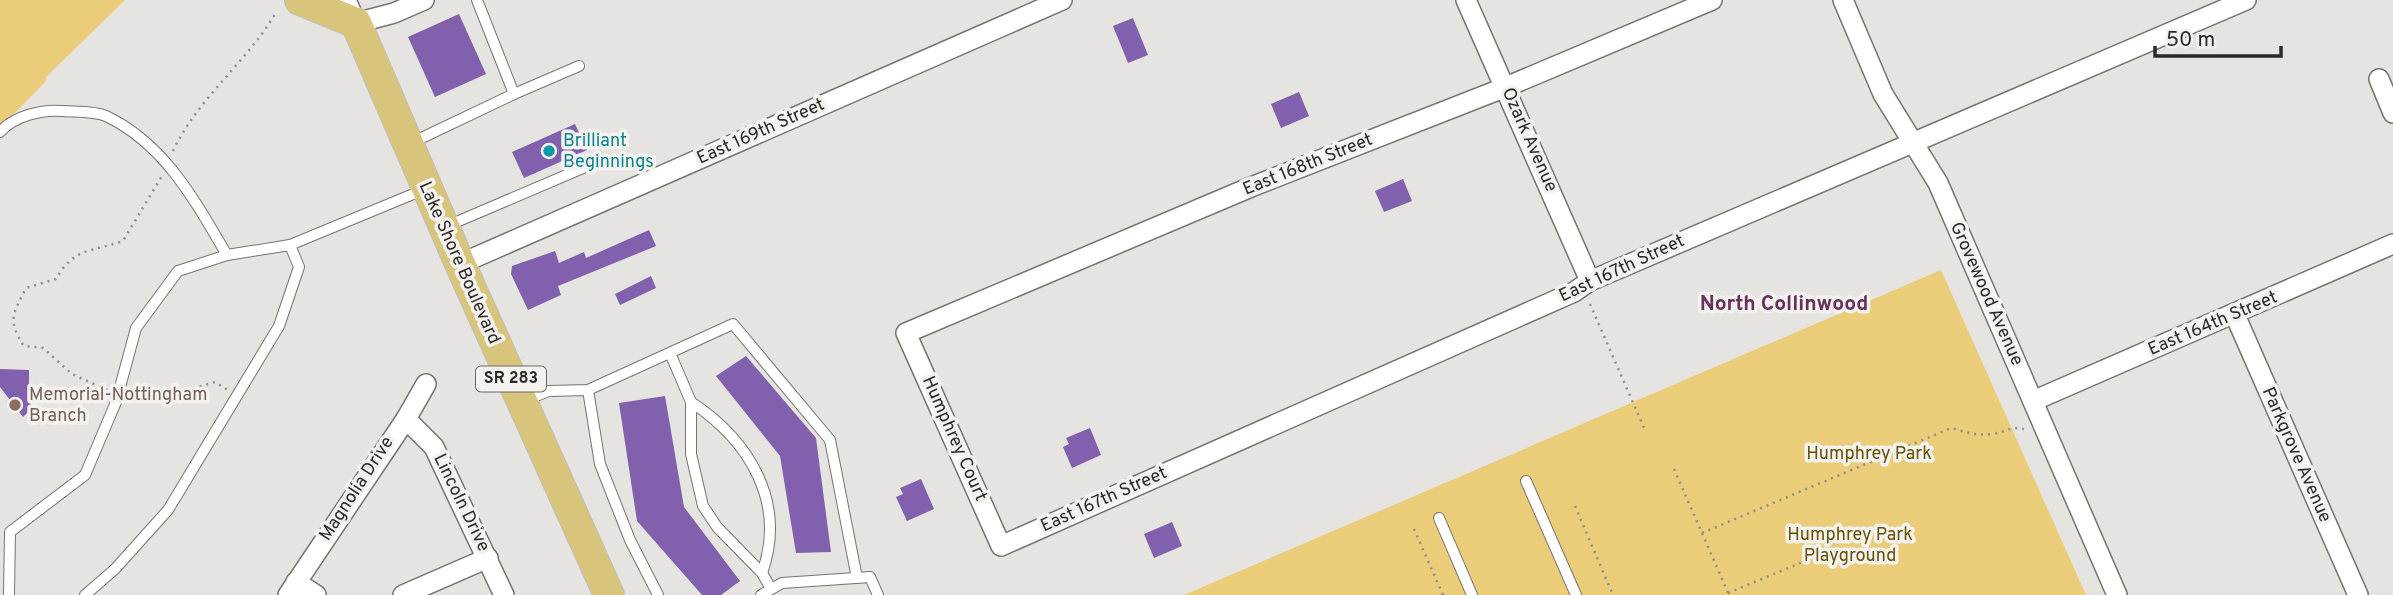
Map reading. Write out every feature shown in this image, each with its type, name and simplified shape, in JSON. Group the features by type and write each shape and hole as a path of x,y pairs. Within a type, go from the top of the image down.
{"main road":[{"path":"288,7 351,11"},
{"name":"Lake Shore Boulevard","path":"351,11 426,189 609,595"}],"street":[{"path":"351,11 394,13 424,0"},
{"name":"East 169th Street","path":"460,264 1062,0"},
{"name":"Ozark Avenue","path":"1466,0 1590,281"},
{"name":"East 168th Street","path":"906,333 1251,187 1506,87 1712,0"},
{"name":"Grovewood Avenue","path":"1843,0 1883,94 1938,183 2117,595"},
{"name":"East 167th Street","path":"1001,546 1574,292 1590,281 2246,0"},
{"path":"2379,79 2393,113"},
{"name":"East 164th Street","path":"2033,401 2393,244"},
{"name":"Parkgrove Avenue","path":"2235,315 2358,595"},
{"name":"Humphrey Court","path":"906,333 1001,546"},
{"name":"Magnolia Drive","path":"292,588 406,419 426,384"},
{"name":"Lincoln Drive","path":"406,419 434,447 504,595"},
{"path":"403,595 488,558"},
{"path":"292,588 316,595"}],"lane":[{"path":"477,0 514,94"},
{"path":"408,145 579,66"},
{"path":"0,132 9,121 51,110 104,115 147,143 178,175 227,255"},
{"path":"443,227 583,169"},
{"path":"9,595 10,532 85,475 118,393 136,328 178,271 227,255 290,245 426,189"},
{"path":"85,595 115,569 168,510 279,326 299,267 290,245"},
{"path":"521,402 549,391 588,390 733,324 830,440 857,578"},
{"path":"670,353 691,402 691,454 703,506 717,527 762,573 771,589"},
{"path":"588,390 600,464 629,540 659,595"},
{"path":"691,402 715,418 755,466 765,487 770,514 771,548 762,573"},
{"path":"1526,481 1576,595"},
{"path":"1439,518 1472,595"},
{"path":"761,595 782,583 870,577 878,595"}],"path":[{"path":"237,395 215,382 164,397 138,399 118,393 72,374 43,348 24,346 13,330 12,317 26,288 56,279 66,260 79,252 124,241 145,209 180,137 210,93 288,7"},
{"path":"1590,304 1645,430"},
{"path":"1702,533 1951,428 1970,434 1993,434 2013,427 2024,429"},
{"path":"1674,469 1729,594 1817,556"},
{"path":"1575,506 1613,595"},
{"path":"1414,529 1443,595"}],"green space":[{"path":"0,0 125,0 46,77 46,81 0,128"},
{"name":"Humphrey Park","path":"1941,270 2086,595 1184,595"}],"building":[{"path":"459,14 486,74 435,97 408,37"},
{"path":"1133,18 1148,55 1128,63 1113,26"},
{"path":"1299,92 1309,116 1281,128 1271,104"},
{"name":"Brilliant Beginnings","path":"575,124 587,150 524,178 512,152"},
{"path":"1403,179 1412,201 1384,212 1375,191"},
{"path":"649,230 656,246 558,286 561,295 528,310 511,274 512,266 555,251 559,263 584,252 586,258"},
{"path":"651,276 656,288 620,305 615,294"},
{"path":"746,356 816,438 831,552 796,553 780,456 716,376"},
{"name":"Memorial-Nottingham Branch","path":"0,369 29,370 29,402 33,407 23,417 0,387"},
{"path":"665,396 684,507 740,581 721,595 702,595 637,521 619,403"},
{"path":"1090,428 1101,455 1072,468 1063,447 1069,444 1066,438"},
{"path":"921,479 934,509 907,521 896,497 903,494 900,488"},
{"path":"1172,522 1182,546 1154,558 1144,534"}],"place":[{"name":"Brilliant Beginnings","path":"549,151"},
{"name":"Memorial-Nottingham Branch","path":"15,405"}],"district":[{"name":"North Collinwood","path":"1784,304"}],"park label":[{"name":"Humphrey Park Playground","path":"1850,545"}]}
